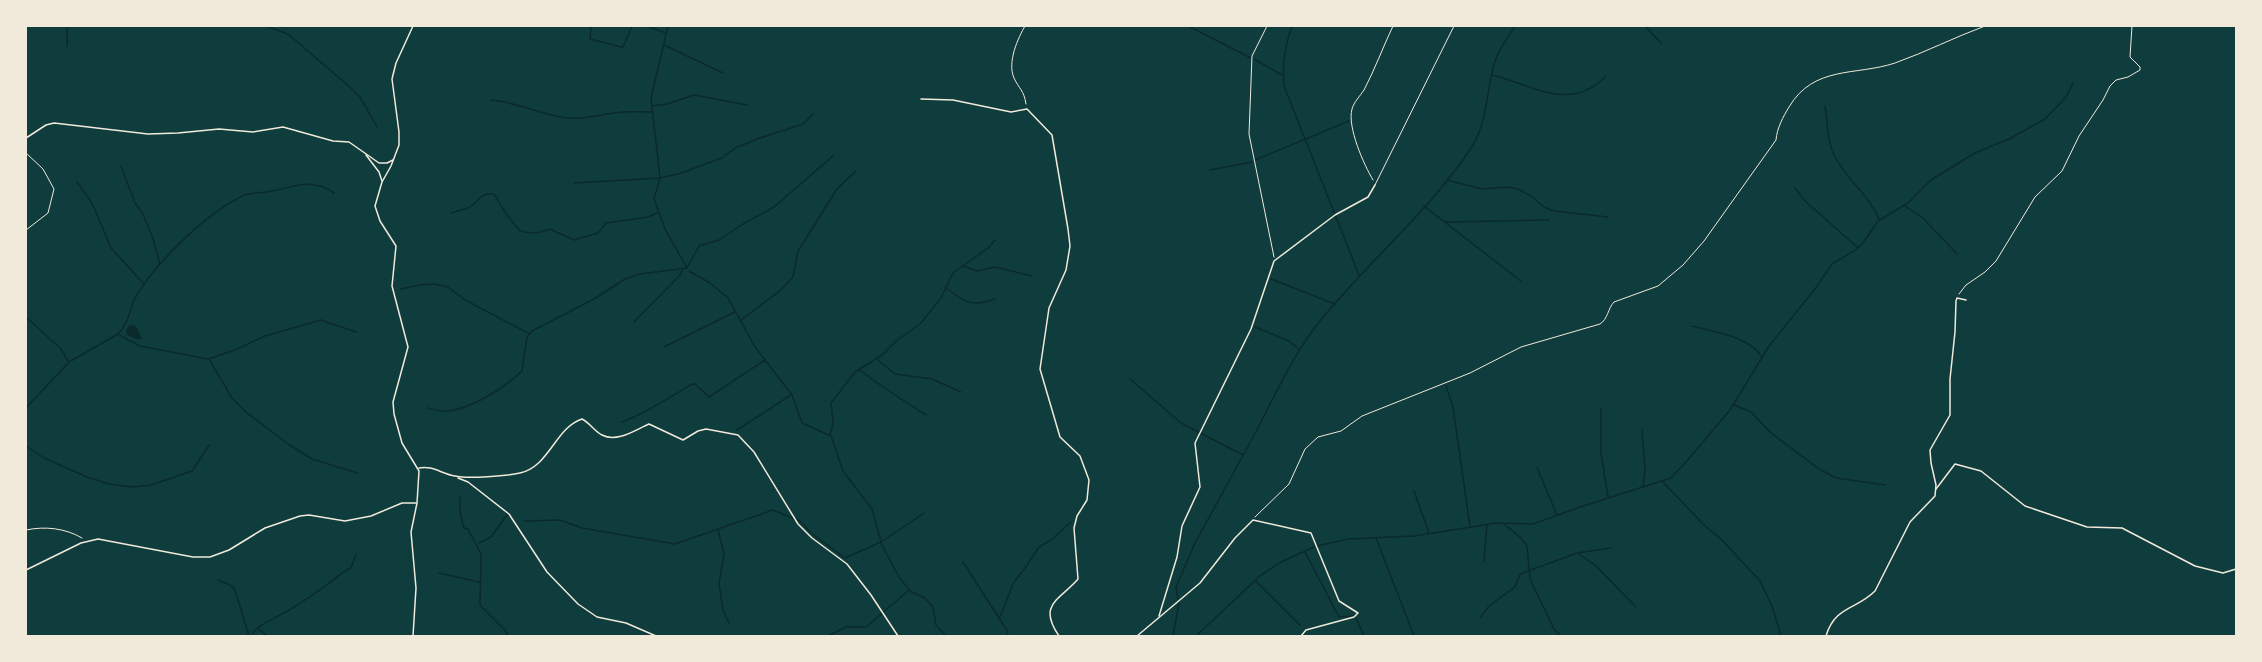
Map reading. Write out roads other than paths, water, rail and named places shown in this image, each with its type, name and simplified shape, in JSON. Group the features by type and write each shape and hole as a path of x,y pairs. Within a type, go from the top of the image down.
{"street":[{"path":"413,26 396,63 392,79 400,137 399,145 382,182 376,211 396,246 392,286 408,347 393,402 393,411 405,450 419,468 417,503 411,532 416,588 413,636"},
{"path":"921,99 953,100 1011,112 1027,109 1052,135 1065,201 1070,246 1065,276 1049,308 1040,374 1060,437 1080,456 1089,480 1087,500 1075,522 1078,579 1058,596 1052,607 1051,623 1059,636"},
{"path":"26,138 46,125 54,123 147,134 178,134 219,129 254,132 283,128 303,131 325,139 349,142 379,163 393,160"},
{"path":"365,153 379,172 382,182"},
{"path":"1159,616 1177,557 1182,526 1200,487 1195,443 1251,329 1274,261 1336,214 1368,196 1375,185"},
{"path":"1936,490 1930,450 1950,415 1950,379 1957,298 1966,300"},
{"path":"455,477 525,471 545,456 567,428 582,419 602,435 611,437 649,424 683,440 706,429 738,435 754,452 796,520 812,538 847,564 898,636"},
{"path":"1826,636 1831,623 1838,614 1866,599 1875,591 1906,529 1934,499 1936,490 1955,464 1981,471 2025,506 2087,527 2122,528 2195,566 2223,573 2236,569"},
{"path":"419,468 431,468 468,483 509,514 542,565 572,600 597,617 626,623 656,636"},
{"path":"26,570 85,542 104,539 193,557 210,557 230,550 264,528 300,516 309,515 345,521 371,516 402,503 417,503"},
{"path":"1137,636 1200,583 1252,520 1311,533 1339,601 1358,613 1354,617 1305,630 1301,636"}],"lane":[{"path":"1375,185 1454,26"}],"water":[{"path":"130,325 136,326 142,339 127,335 126,330"}],"waterway":[{"path":"67,26 67,46"},
{"path":"266,26 288,34 351,88 360,97 377,127"},
{"path":"591,26 590,39 621,47 632,26"},
{"path":"647,26 666,33"},
{"path":"668,26 651,98 660,178 654,199 665,229 687,268"},
{"path":"1188,26 1251,58"},
{"path":"1292,26 1285,56 1284,86 1359,275"},
{"path":"1251,441 1288,370 1313,330 1352,284 1435,196 1471,148 1481,128 1495,61 1515,26"},
{"path":"1645,26 1662,44"},
{"path":"664,45 723,73"},
{"path":"1254,59 1282,75"},
{"path":"1492,75 1535,89 1564,95 1591,88 1605,77"},
{"path":"1317,546 1348,539 1415,536 1496,523 1533,524 1671,478 1730,410 1769,346 1832,264 1854,251 1863,243 1878,221 1908,203 1931,180 1975,153 2009,139 2045,119 2066,97 2073,83"},
{"path":"652,106 667,104 694,95 747,105"},
{"path":"491,100 568,118 624,112 652,112"},
{"path":"1825,106 1833,153 1843,170 1875,210 1879,219"},
{"path":"574,183 660,178 678,174 722,158 735,148 803,124 813,114"},
{"path":"1255,160 1349,121"},
{"path":"427,408 441,411 455,410 497,391 522,371 527,337 532,331 594,299 625,279 640,274 687,268 699,246 719,240 774,207 834,155"},
{"path":"1210,170 1252,162"},
{"path":"121,166 135,203 143,214 153,239 160,264"},
{"path":"741,320 781,290 793,277 798,251 837,189 856,171"},
{"path":"1447,180 1482,189 1508,187 1518,189 1544,207 1554,211 1608,217"},
{"path":"77,182 92,203 111,248 144,284"},
{"path":"26,408 69,362 118,334 126,323 135,298 158,266 200,224 216,212 245,195 297,185 311,184 334,193"},
{"path":"1795,188 1805,201 1857,247"},
{"path":"451,213 470,207 483,196 494,194 519,230 537,233 550,229 574,240 598,233 606,223 648,217 657,213"},
{"path":"1424,206 1522,282"},
{"path":"1905,206 1923,218 1957,254"},
{"path":"1445,222 1549,220"},
{"path":"830,435 833,423 831,403 855,372 882,355 896,341 920,324 941,298 953,273 988,248 995,240"},
{"path":"963,266 977,271 995,267 1032,276"},
{"path":"634,322 680,275 682,270"},
{"path":"689,271 710,283 728,298 755,347 792,395 802,423 831,436 843,471 872,509 882,545 899,577 910,591 925,598 933,607 936,625 946,636"},
{"path":"1271,279 1335,304"},
{"path":"401,289 435,284 448,287 465,300 528,333"},
{"path":"945,287 968,302 980,303 995,299"},
{"path":"664,347 735,312"},
{"path":"26,317 61,349 68,361"},
{"path":"119,335 140,346 208,359 265,336 321,320 356,332"},
{"path":"1692,326 1740,340 1749,344 1762,357"},
{"path":"1255,327 1289,341 1299,349"},
{"path":"209,359 232,398 247,413 312,459 357,473"},
{"path":"622,422 648,410 692,384 695,384 709,397 765,360"},
{"path":"878,360 895,374 932,379 961,392"},
{"path":"860,370 926,415"},
{"path":"1130,379 1181,423 1243,455"},
{"path":"1446,386 1453,407 1470,527"},
{"path":"737,430 791,395"},
{"path":"1734,405 1751,412 1771,433 1819,469 1836,478 1885,485"},
{"path":"1601,408 1601,453 1608,497"},
{"path":"1642,430 1645,469 1643,487"},
{"path":"1178,599 1176,587 1195,543 1250,443"},
{"path":"26,446 44,458 87,477 109,484 133,487 151,485 192,471 209,445"},
{"path":"1537,468 1557,515"},
{"path":"1663,482 1760,581 1772,606 1781,636"},
{"path":"1414,491 1429,533"},
{"path":"460,497 460,512 464,528 468,529 481,554 480,605 508,636"},
{"path":"525,521 560,520 582,528 675,544 773,510 800,521 811,533 845,558 881,542 924,513"},
{"path":"479,543 491,537 507,515"},
{"path":"999,619 1014,582 1039,547 1051,540 1071,522"},
{"path":"1504,524 1527,546 1530,579 1554,629 1561,636"},
{"path":"1484,562 1487,525"},
{"path":"718,530 724,554 719,583 723,610 729,623"},
{"path":"1376,538 1414,636"},
{"path":"1196,636 1261,575 1281,562 1314,547"},
{"path":"1480,618 1489,606 1515,587 1520,574 1577,553 1611,548"},
{"path":"1305,552 1339,617 1354,616"},
{"path":"251,636 259,627 296,606 351,568 356,554"},
{"path":"1579,554 1596,566 1635,606"},
{"path":"963,562 1008,632 1006,636"},
{"path":"439,573 479,582"},
{"path":"218,580 232,586 235,590 249,636"},
{"path":"1256,581 1300,625"},
{"path":"828,636 846,627 866,627 908,591"},
{"path":"1173,636 1179,603"},
{"path":"1356,618 1364,636"},
{"path":"258,628 267,636"}]}
